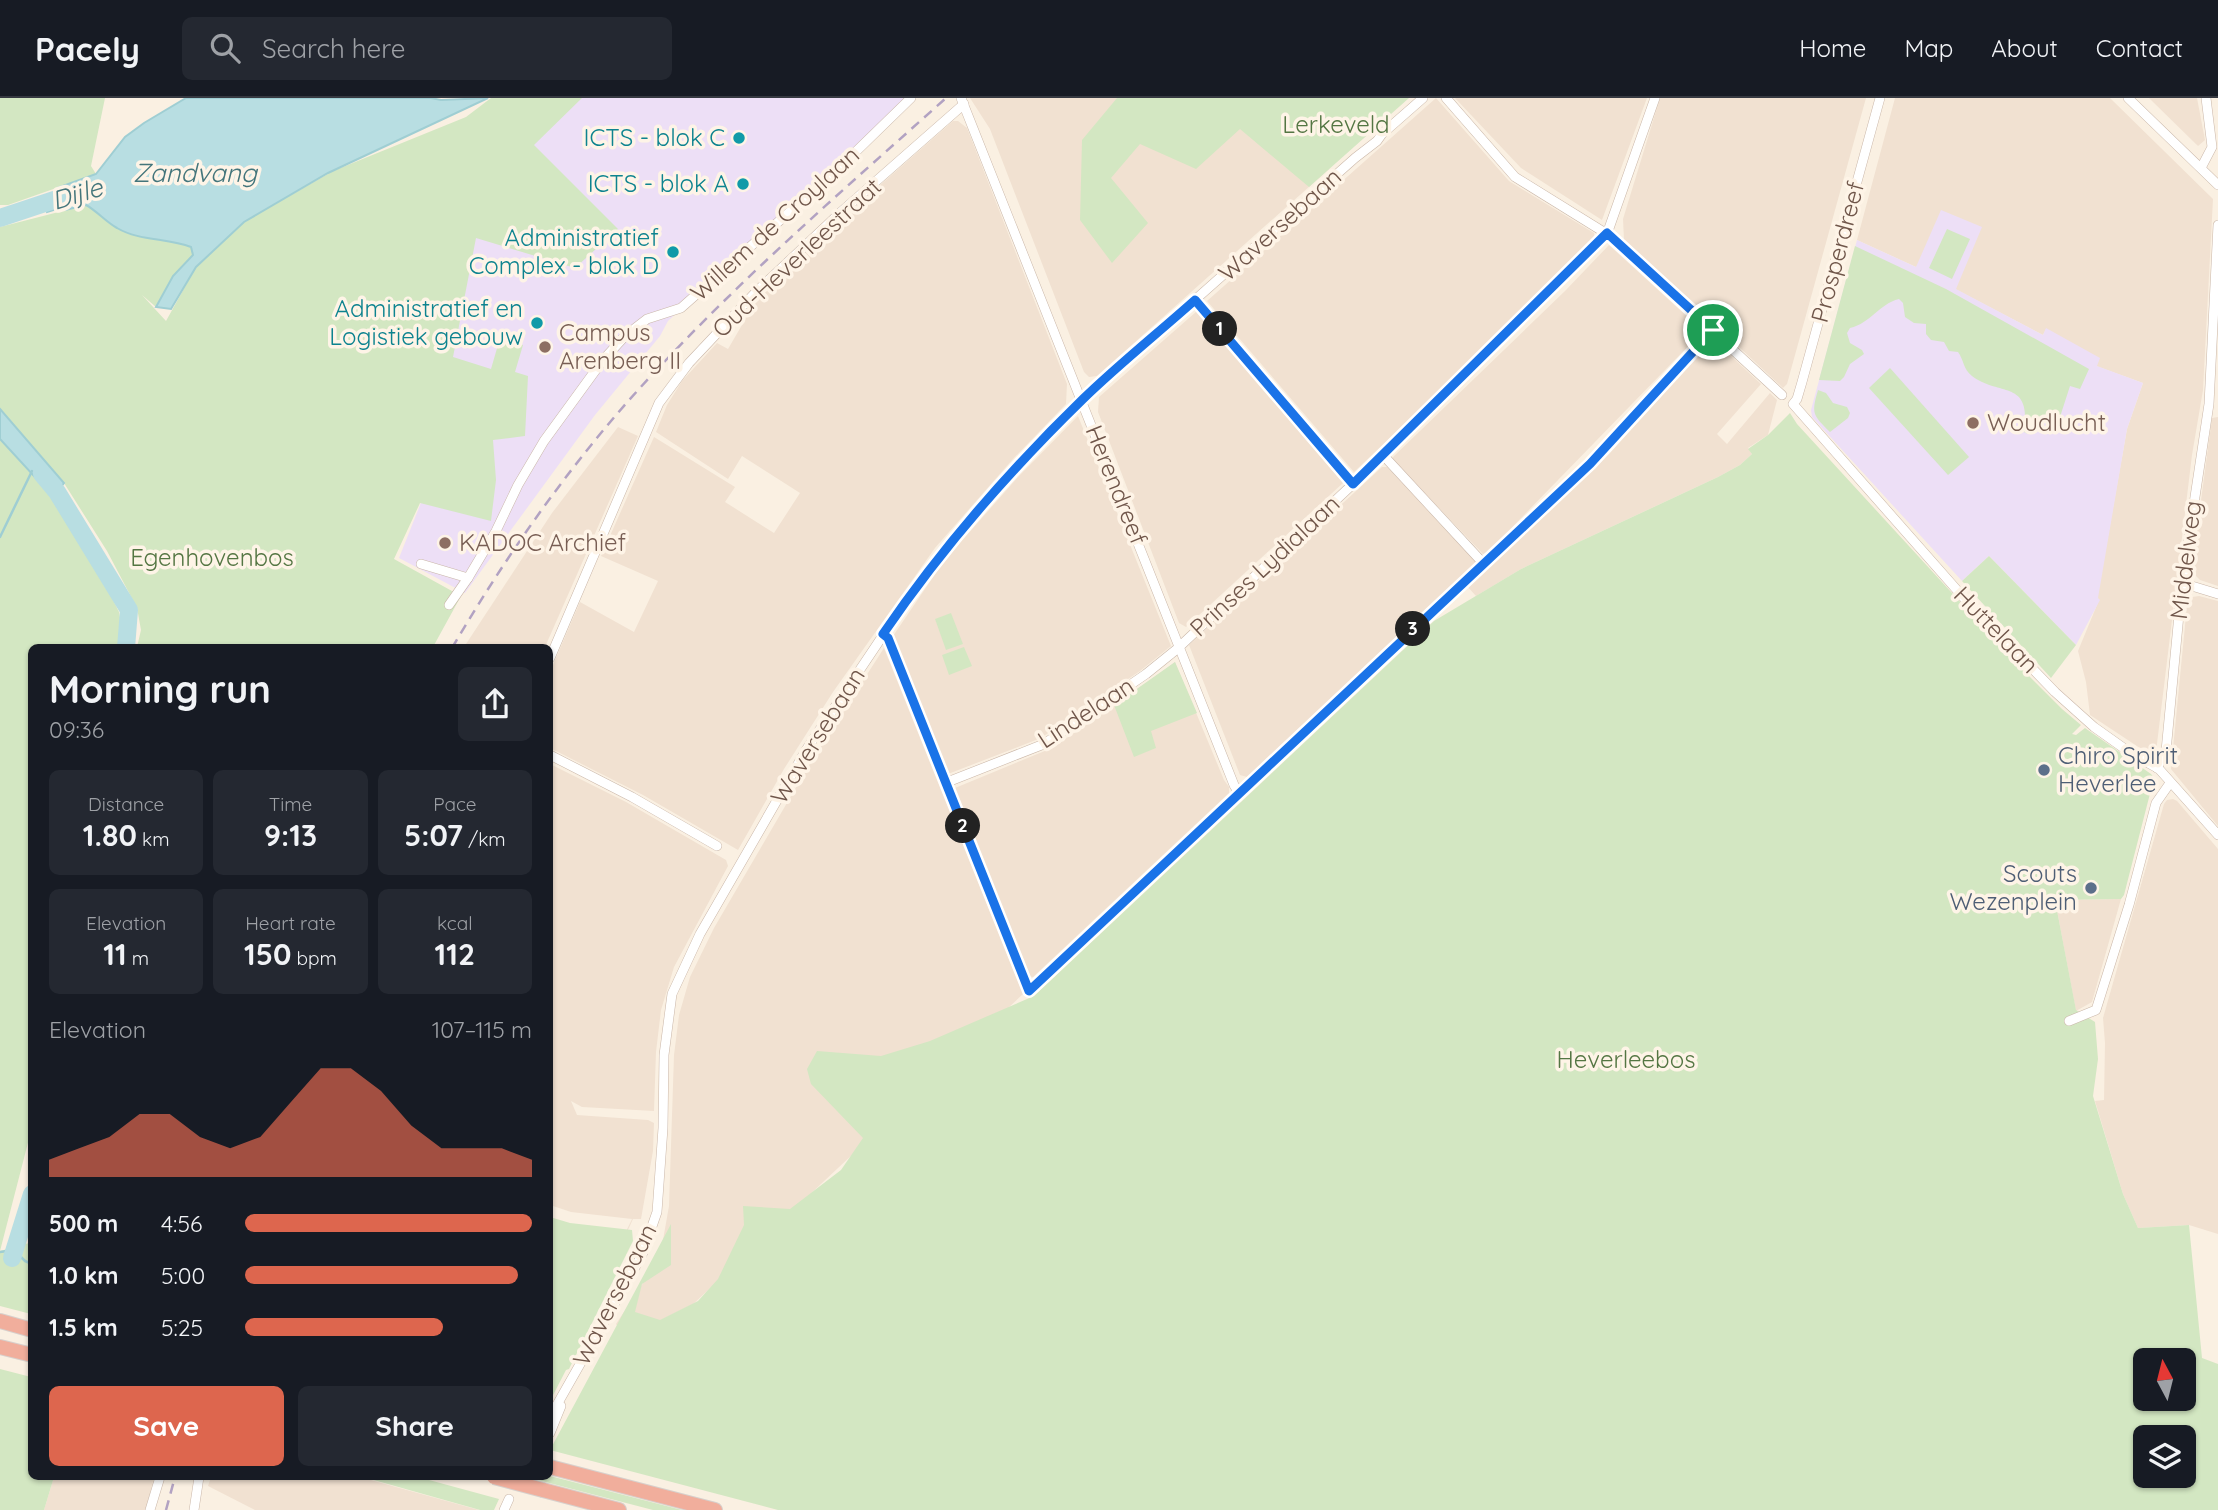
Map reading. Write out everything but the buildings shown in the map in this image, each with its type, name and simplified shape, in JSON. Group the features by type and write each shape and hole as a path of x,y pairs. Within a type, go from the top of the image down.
{"highway":[{"path":"0,1321 28,1329"},
{"path":"0,1347 28,1354"},
{"path":"553,1468 715,1510"},
{"path":"505,1480 620,1510"}],"street":[{"name":"Willem de Croylaan","path":"449,605 496,531 518,485 544,441 610,352 647,319 681,307 838,169 911,98"},
{"name":"Waversebaan","path":"553,1412 642,1255 657,1212 663,1128 664,1055 672,994 700,934 787,779 883,634 939,557 995,491 1082,400 1423,98"},
{"path":"1446,98 1515,177 1607,233 1782,395"},
{"name":"Prinses Lydialaan","path":"1179,647 1383,455 1607,233 1655,98"},
{"name":"Prosperdreef","path":"1793,404 1802,382 1880,98"},
{"path":"2127,98 2218,185"},
{"path":"2201,168 2212,147 2206,98"},
{"name":"Herendreef","path":"963,101 1237,795"},
{"name":"Oud-Heverleestraat","path":"553,651 659,403 674,380 755,293 963,101"},
{"name":"Middelweg","path":"2157,768 2165,751 2182,583 2214,405 2218,225"},
{"path":"1195,300 1353,484"},
{"path":"883,634 888,638 1029,991 1599,455 1713,330"},
{"name":"Huttelaan","path":"1793,404 1964,598 2055,692 2094,727 2157,768 2218,835"},
{"path":"1383,455 1483,563"},
{"path":"421,564 467,578"},
{"path":"2182,583 2218,594"},
{"name":"Lindelaan","path":"945,783 1044,744 1146,674 1179,647"},
{"path":"553,757 632,797 717,846"},
{"path":"2069,1021 2096,1010 2129,905 2156,803 2170,783"},
{"name":"Waversebaan","path":"553,1425 566,1391"},
{"path":"149,1510 159,1480"},
{"path":"194,1510 199,1480"},
{"path":"504,1510 509,1499"}],"shaded area":[{"name":"Campus Arenberg II","path":"560,98 911,98 668,321 660,336 595,415 465,593 399,558 451,427 435,374 462,216"},
{"path":"970,98 1255,98 1329,169 1097,376 1089,377 1084,372 990,129"},
{"path":"1436,98 1509,181 1594,233 1595,239 1509,326 1354,472 1207,301"},
{"path":"1455,98 1647,98 1602,220 1521,168"},
{"path":"1660,98 1866,98 1787,384 1783,388 1624,240 1623,219"},
{"path":"1895,98 2110,98 2213,199 2203,390 2192,455 2156,752 2153,755 2090,715 2086,682 2078,651 2099,600 2097,598 2127,429 2143,383 2096,366 2046,329 2043,335 1955,289 1981,227 1916,267 1857,240"},
{"path":"2149,98 2197,98 2205,140 2198,146"},
{"path":"953,121 958,121 967,128 1067,384 1066,404 1013,459 935,548 833,692 784,769 738,850 643,795 553,750 553,665 580,602 634,632 658,581 601,556 654,437 735,487 725,502 774,533 800,493 742,456 728,479 656,432 667,405 682,381 717,343 728,349 742,325 737,321 820,238"},
{"name":"Woudlucht","path":"1941,210 1982,227 1956,289 2043,335 2046,328 2100,358 2097,366 2143,383 2127,429 2098,598 2100,600 2076,645 1989,556 1962,581 1812,417 1811,410 1857,240 1916,267"},
{"path":"1609,245 1703,331 1487,553 1483,554 1392,459"},
{"path":"1197,311 1343,483 1186,627 1179,623 1098,412 1099,397"},
{"path":"1710,342 1717,343 1761,384 1717,434 1727,444 1770,393 1777,400 1768,435 1748,448 1752,454 1740,465 1718,477 1521,569 1476,596 1466,585 1610,453"},
{"path":"1078,416 1171,646 1140,671 1041,738 948,774 893,636 944,561 1018,477"},
{"path":"2218,417 2218,586 2200,580 2192,568 2212,418"},
{"path":"618,427 638,436 546,644 466,644 552,513"},
{"path":"1382,467 1387,467 1477,563 1247,777 1240,775 1189,645"},
{"path":"2192,597 2218,601 2218,826 2171,769 2187,605"},
{"path":"884,648 1023,994 638,1356 616,1324 660,1257 669,1206 674,1055 679,1015 690,977 714,928 812,760"},
{"path":"1175,662 1229,787 1229,793 1033,977 1027,976 955,788 1052,748"},
{"path":"553,766 626,802 726,860 728,866 674,967 661,1010 654,1111 582,1107 571,1101 577,1115 648,1120 654,1123 653,1151 641,1219 633,1219 567,1364 553,1384 632,1219 571,1212 553,1206"},
{"path":"2173,799 2218,849 2218,1234 2189,1225 2138,1228 2123,1194 2095,1101 2104,1100 2103,1018 2164,804"},
{"path":"2121,899 2092,1002 2076,1011 2055,900"},
{"path":"53,1480 153,1480 146,1510 44,1510"},
{"path":"210,1480 371,1480 479,1510 255,1510 208,1486"}],"green space":[{"path":"0,98 105,98 91,166 96,174 8,205 0,205"},
{"path":"491,98 582,98 534,145 618,229 575,268 476,238 453,357 491,369 500,338 523,345 515,372 528,376 525,436 493,440 496,480 491,521 420,503 394,559 461,596 435,644 138,644 141,630 137,608 107,551 64,483 0,409 0,227 86,205 113,226 126,232 191,247 193,255 173,276 156,307 142,295 166,321 196,267 244,222 333,171 466,117"},
{"name":"Lerkeveld","path":"1117,98 1409,98 1309,187 1240,129 1196,169 1140,144 1111,178 1148,223 1112,263 1080,220 1082,140"},
{"path":"1947,229 1970,239 1952,279 1929,268"},
{"path":"1855,246 1946,289 2089,369 2080,389 2070,386 2059,420 2046,420 2028,434 2024,432 2025,415 2023,404 2018,397 1972,376 1958,352 1949,351 1944,342 1931,340 1926,334 1926,324 1914,323 1905,317 1903,303 1899,299 1850,328 1847,333 1850,343 1864,354 1850,364 1844,377 1840,381 1819,380"},
{"path":"1890,368 1969,457 1948,475 1869,388"},
{"path":"1818,390 1826,393 1833,403 1847,407 1850,413 1848,418 1830,432 1815,414"},
{"name":"Heverleebos","path":"1790,413 1797,424 2019,666 2081,725 2072,734 2076,735 2085,728 2154,778 2121,899 2055,900 2076,1010 2095,1022 2098,1059 2093,1096 2123,1194 2138,1228 2189,1225 2202,1358 2218,1364 2218,1510 778,1510 553,1451 553,1444 671,1224 671,1265 642,1284 635,1312 660,1320 698,1301 718,1279 744,1225 743,1206 790,1209 841,1170 863,1138 811,1084 807,1069 817,1051 881,1056 930,1041 1034,996 1434,621 1521,569 1718,477 1740,465 1752,454 1748,449 1768,435"},
{"name":"Egenhovenbos","path":"0,439 44,487 94,561 119,612 122,628 121,644 28,644 28,1143 0,1251"},
{"path":"1989,556 2076,645 2051,678 1962,581"},
{"path":"951,613 963,644 946,650 935,619"},
{"path":"964,647 972,666 949,675 942,655"},
{"path":"1175,662 1197,713 1151,731 1156,748 1134,757 1114,705"},
{"path":"553,1218 570,1223 632,1230 633,1241 569,1369 553,1395"},
{"path":"28,1243 28,1313 0,1306 0,1251"},
{"path":"0,1369 28,1376 28,1480 53,1480 44,1510 0,1510"},
{"path":"553,1477 682,1510 653,1510 538,1480 553,1480"},
{"path":"374,1480 429,1480 499,1499 494,1510 480,1510"}],"water":[{"name":"Zandvang","path":"186,98 488,98 328,173 244,222 196,267 171,309 156,307 173,276 193,255 191,247 126,232 113,226 86,205 47,212 42,197 55,193 57,188 96,174 125,137"},
{"path":"0,409 64,483 57,492 44,487 0,439"}],"waterway":[{"name":"Dijle","path":"0,218 66,196"},
{"path":"0,537 32,471"},
{"name":"Dijle","path":"42,474 57,492 129,610 126,644"},
{"name":"Dijle","path":"12,1258 28,1207"},
{"name":"Dijle","path":"0,1252 14,1250 28,1262"}],"railway":[{"path":"454,644 551,497 636,392 769,258 946,98"},
{"path":"166,1510 174,1480"}],"place":[{"name":"ICTS - blok C","path":"739,138"},
{"name":"ICTS - blok A","path":"743,184"},
{"name":"Administratief Complex - blok D","path":"673,252"},
{"name":"Administratief en Logistiek gebouw","path":"537,323"},
{"name":"Campus Arenberg II","path":"545,347"},
{"name":"Woudlucht","path":"1973,423"},
{"name":"KADOC Archief","path":"445,543"},
{"name":"Chiro Spirit Heverlee","path":"2044,770"},
{"name":"Scouts Wezenplein","path":"2091,888"}],"route":[{"path":"1607,233 1713,330 1590,464 1029,991 888,638 883,634 939,557 995,491 1082,400 1195,300 1353,484 1607,233"}]}
